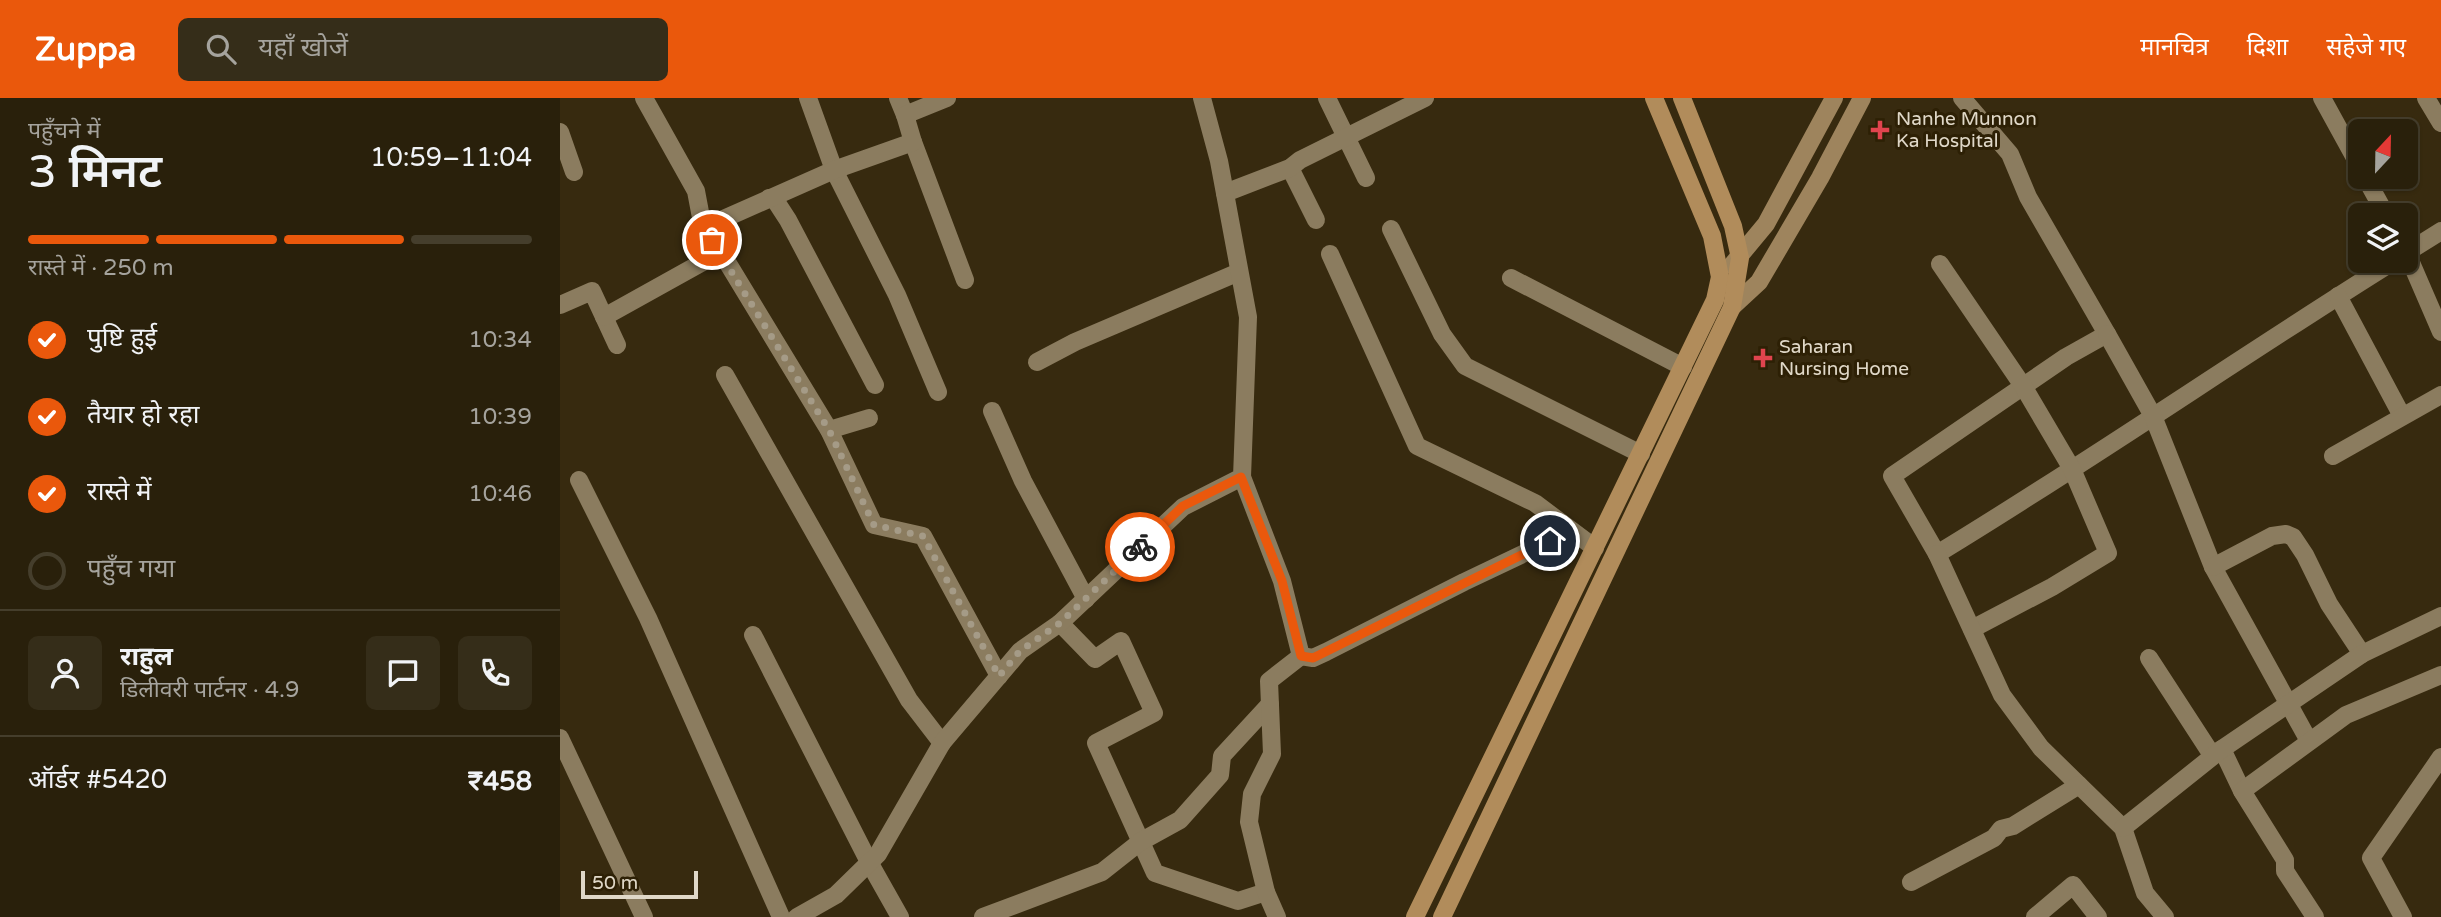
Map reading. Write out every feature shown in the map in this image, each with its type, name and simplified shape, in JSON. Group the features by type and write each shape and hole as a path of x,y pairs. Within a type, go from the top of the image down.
{"main road":[{"path":"1415,917 1716,300 1720,277 1712,236 1654,98"},
{"path":"1441,917 1732,307 1740,258 1734,226 1682,98"}],"street":[{"path":"644,98 696,191 703,228 721,252 829,430 874,525 923,536 999,676"},
{"path":"808,98 834,170 897,295 938,392"},
{"path":"947,98 901,106 965,280"},
{"path":"1202,98 1219,160 1248,317 1241,477 1282,581 1301,656"},
{"path":"1327,98 1366,178"},
{"path":"1225,193 1290,168 1300,160 1425,98"},
{"path":"1720,277 1740,258 1766,224 1834,98"},
{"path":"1732,307 1759,282 1820,178 1862,98"},
{"path":"1962,98 2010,154 2028,197 2153,416 2213,567 2309,741"},
{"path":"2322,98 2348,145"},
{"path":"2426,98 2441,123"},
{"path":"560,132 574,172"},
{"path":"703,228 834,170 913,142"},
{"path":"1290,168 1316,220"},
{"path":"769,198 775,200 820,276 875,386"},
{"path":"1391,229 1442,334 1465,366 1641,454"},
{"path":"2418,246 2441,232"},
{"path":"604,317 721,252"},
{"path":"1330,254 1417,446 1535,503 1595,548"},
{"path":"1940,264 2023,386 2072,469 2108,553 2052,587 1972,629"},
{"path":"1037,362 1074,342 1240,271"},
{"path":"1937,554 2375,273"},
{"path":"2416,273 2441,332"},
{"path":"1511,278 1683,367"},
{"path":"560,305 592,291 617,345"},
{"path":"2338,296 2402,416"},
{"path":"2107,334 2066,356 1892,476 1937,554 2002,695 2041,748 2123,828 2145,893 2165,917"},
{"path":"725,375 909,700 942,743"},
{"path":"2333,456 2441,395"},
{"path":"992,411 1023,481 1086,599"},
{"path":"829,430 869,418"},
{"path":"797,917 836,895 878,854 942,743 1020,651 1060,623 1183,506 1241,477"},
{"path":"579,480 648,618 781,917"},
{"path":"1277,917 1266,892 1249,822 1252,794 1272,754 1269,681 1301,656 1313,658 1572,531"},
{"path":"2213,567 2272,536 2286,534 2293,537 2329,604 2362,653"},
{"path":"2149,658 2212,755 2362,653 2441,616"},
{"path":"1060,623 1096,659 1121,641 1154,713 1096,743 1155,873 1238,901 1266,892"},
{"path":"753,635 869,862 901,917"},
{"path":"2242,791 2346,715 2441,675"},
{"path":"983,917 1102,872 1140,842 1180,820 1220,775 1222,755 1270,704"},
{"path":"560,738 644,917"},
{"path":"2222,749 2242,791 2285,860 2285,871 2315,917"},
{"path":"2123,828 2222,749"},
{"path":"2403,917 2371,858 2441,757"},
{"path":"1911,882 1994,838 2001,829 2013,826 2079,785"},
{"path":"2035,917 2073,885 2098,917"}],"way so far":[{"path":"712,240 829,430 874,525 923,536 999,676 1020,651 1060,623 1140,547"}],"place":[{"name":"Nanhe Munnon Ka Hospital","path":"1880,130"},
{"name":"Saharan Nursing Home","path":"1763,358"}],"route":[{"path":"1140,547 1183,506 1241,477 1282,581 1301,656 1313,658 1550,541"}]}
